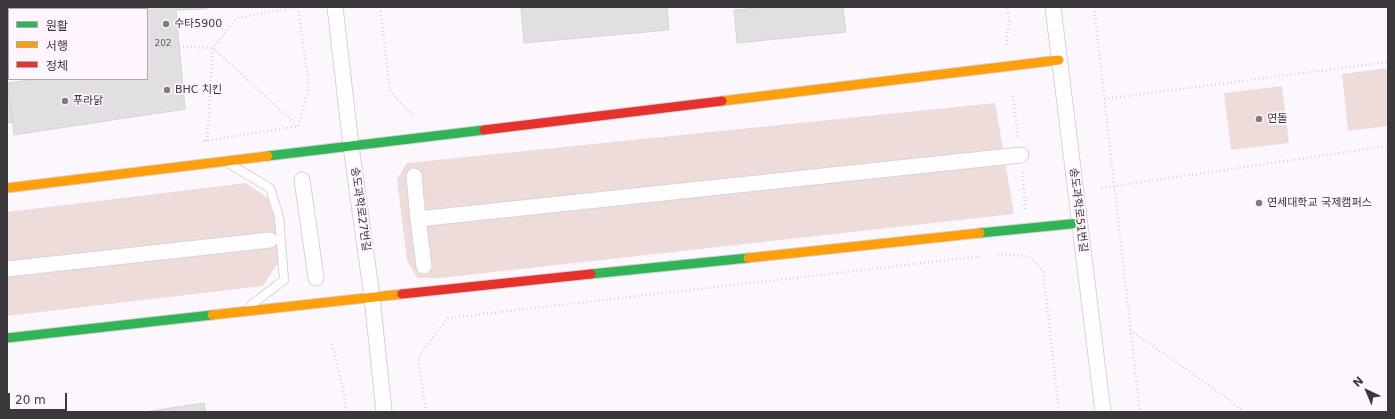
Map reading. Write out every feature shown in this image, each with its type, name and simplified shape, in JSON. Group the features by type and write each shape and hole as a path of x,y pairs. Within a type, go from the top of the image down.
{"street":[{"name":"송도과학로27번길","path":"335,7 351,146 372,297 384,412"},
{"name":"송도과학로51번길","path":"1053,7 1103,412"},
{"path":"7,188 1059,60"},
{"path":"418,219 1021,155"},
{"path":"414,176 424,266"},
{"path":"302,180 316,278"},
{"path":"7,338 372,297 1080,223"},
{"path":"7,269 270,240"}],"lane":[{"path":"224,161 270,188 279,217 284,280 243,312"}],"path":[{"path":"148,46 213,48 298,126 309,88 297,7 237,18 213,48 207,141"},
{"path":"380,7 390,90 418,121"},
{"path":"1005,48 1008,21 1007,7"},
{"path":"1094,7 1140,412"},
{"path":"1104,99 1388,62"},
{"path":"1101,188 1388,146"},
{"path":"1025,197 1025,212"},
{"path":"992,255 1029,256 1043,272 1059,412"},
{"path":"426,412 418,357 448,318 984,256"},
{"path":"1130,330 1230,400 1242,412"},
{"path":"332,344 344,394 346,412"}],"shaded area":[{"path":"1388,68 1388,126 1348,131 1342,74"},
{"path":"1282,86 1289,143 1231,150 1224,93"},
{"path":"995,103 1014,214 440,278 417,278 407,260 397,179 407,163"},
{"path":"246,183 272,201 279,261 263,286 7,316 7,212"}],"building":[{"path":"207,7 207,9 176,10 185,109 14,135 8,83 30,80 148,80 148,8 116,8"},
{"path":"521,7 667,7 669,30 524,43"},
{"path":"768,7 843,7 846,32 737,43 734,10"},
{"path":"7,83 13,122 7,123"},
{"path":"204,403 206,412 144,412"}],"traffic: fast":[{"path":"268,156 484,130"},
{"path":"980,233 1080,223"},
{"path":"591,274 748,258"},
{"path":"7,338 212,315"}],"traffic: slow":[{"path":"722,101 1059,60"},
{"path":"7,188 268,156"},
{"path":"748,258 980,233"},
{"path":"212,315 402,294"}],"traffic: jam":[{"path":"484,130 722,101"},
{"path":"402,294 591,274"}],"place":[{"name":"수타5900","path":"166,24"},
{"name":"BHC 치킨","path":"167,90"},
{"name":"푸라닭","path":"65,101"},
{"name":"연돌","path":"1259,119"},
{"name":"연세대학교 국제캠퍼스","path":"1259,203"}]}
